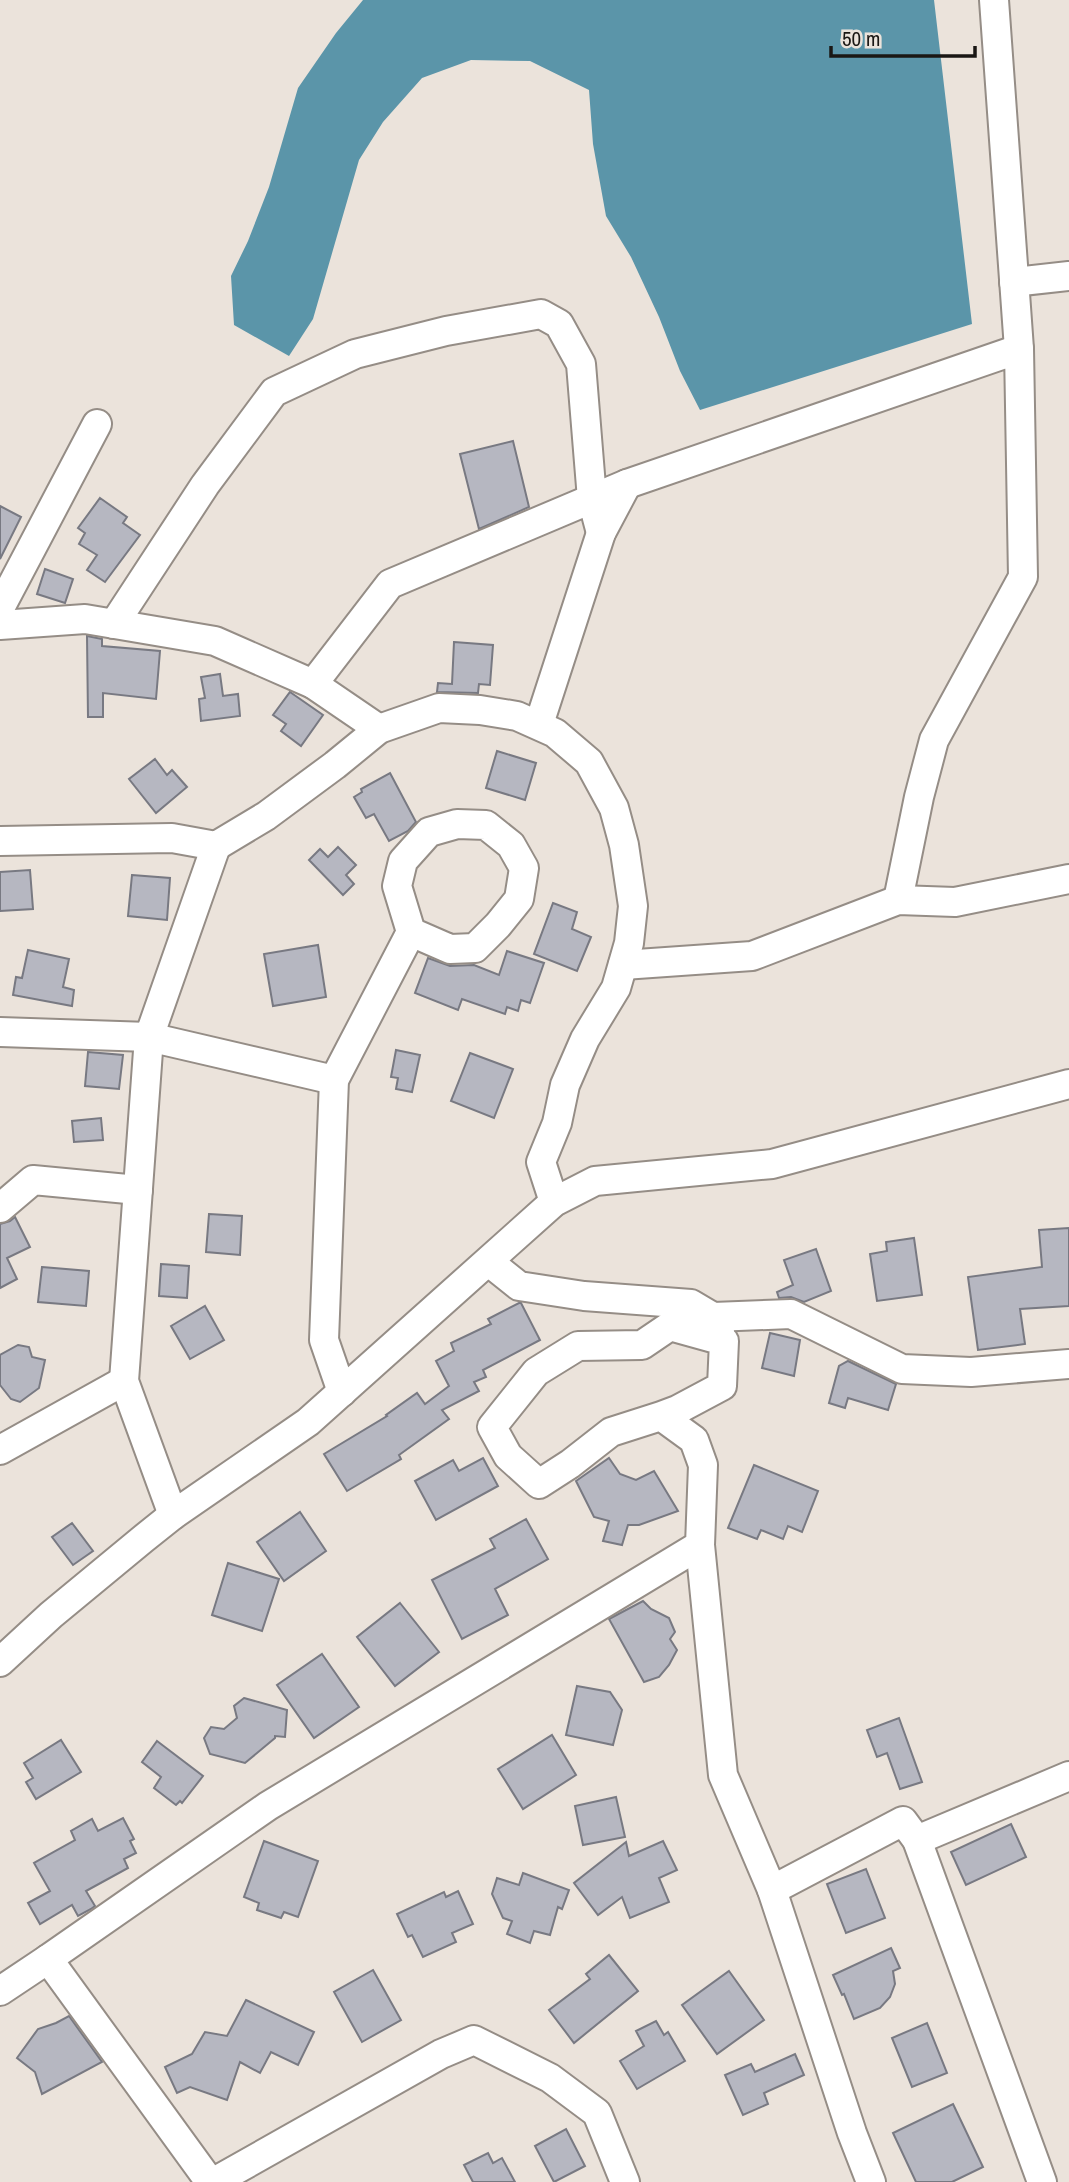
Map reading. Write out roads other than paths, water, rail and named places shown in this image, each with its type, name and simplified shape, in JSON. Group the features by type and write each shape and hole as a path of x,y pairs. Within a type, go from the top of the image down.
{"street":[{"path":"898,900 919,797 934,740 1023,578 1019,349 994,0"},
{"path":"1014,282 1069,276"},
{"path":"114,624 205,485 274,392 355,354 446,331 541,314 559,324 581,364 592,499 601,533"},
{"path":"313,684 390,584 627,484 1019,349"},
{"path":"0,608 97,424"},
{"path":"539,724 601,533 627,484"},
{"path":"0,625 85,620 215,641 313,684 379,729"},
{"path":"173,1515 124,1381 149,1037 216,846 266,816 379,729 439,708 481,710 517,716 555,733 590,762 614,808 624,845 633,906 629,943 616,988 585,1040 565,1085 557,1124 541,1162 554,1202"},
{"path":"342,1392 324,1340 334,1080 411,932 397,886 402,861 429,832 457,824 486,825 511,845 524,868 519,899 475,948 450,949 411,932"},
{"path":"0,841 172,838 216,846"},
{"path":"623,965 752,956 898,900 955,902 1069,879"},
{"path":"0,1032 149,1037 334,1080"},
{"path":"0,1662 51,1615 173,1515 308,1422 554,1202 595,1181 772,1164 1069,1084"},
{"path":"0,1208 33,1180 138,1190"},
{"path":"489,1262 519,1286 584,1296 691,1304 719,1329 722,1386 677,1410 611,1432 539,1484 508,1456 492,1427 536,1372 578,1346 642,1345 670,1326 719,1329 790,1314 902,1369 971,1371 1069,1364"},
{"path":"0,1450 124,1381"},
{"path":"661,1416 694,1440 703,1465 700,1545 723,1775 772,1890 852,2133 871,2182"},
{"path":"0,1991 268,1806 700,1545"},
{"path":"917,1840 1069,1776"},
{"path":"772,1890 903,1821 917,1840 1042,2182"},
{"path":"48,1959 212,2182 441,2054 474,2040 550,2078 597,2113 625,2182"}],"water":[{"path":"363,0 934,0 972,324 700,410 680,371 631,257 606,216 593,144 589,90 530,61 471,60 422,78 383,122 359,160 313,319 289,356 234,325 231,276 269,187 298,88 336,33"}]}
